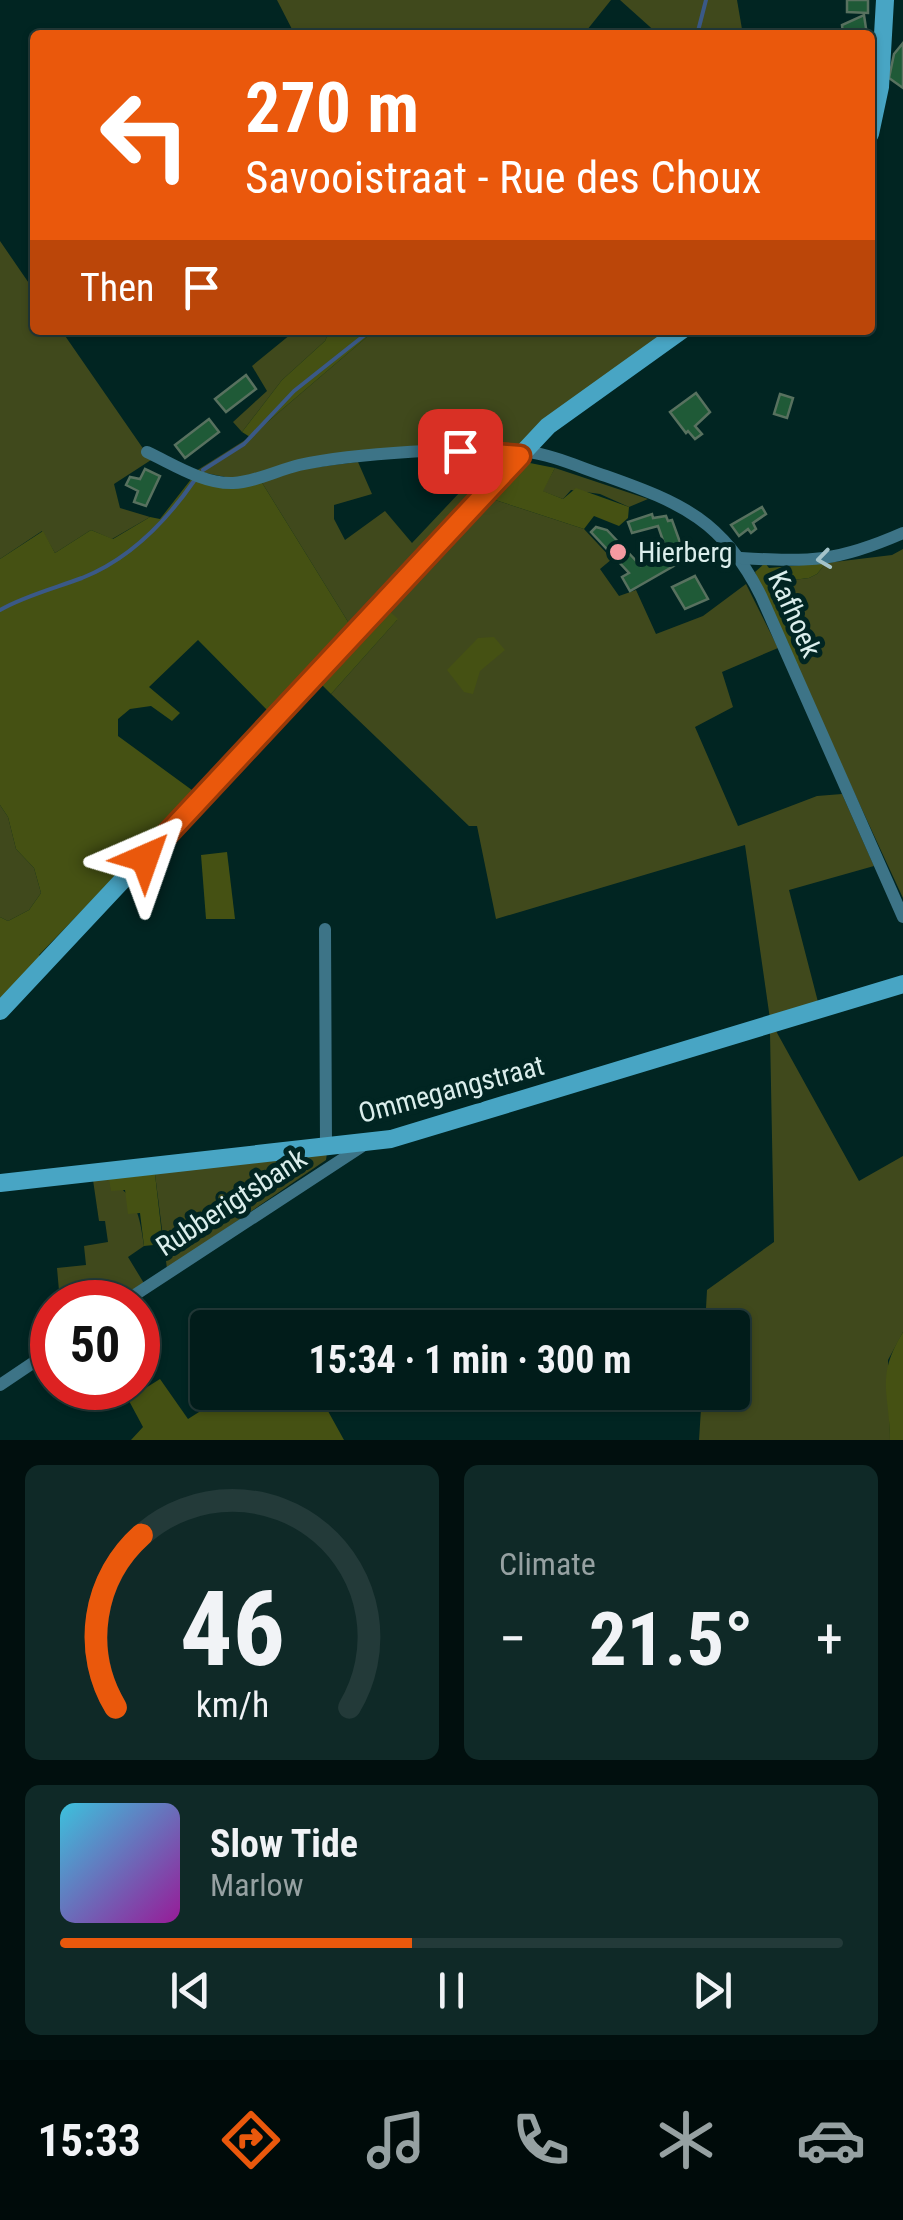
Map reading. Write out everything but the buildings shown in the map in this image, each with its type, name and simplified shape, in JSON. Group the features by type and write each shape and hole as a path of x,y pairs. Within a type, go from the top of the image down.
{"main road":[{"path":"875,110 885,0"},
{"path":"0,1011 548,426 675,335"},
{"name":"Ommegangstraat","path":"0,1184 366,1143 420,1131 903,984"}],"street":[{"name":"Kafhoek","path":"147,452 196,475 232,483 296,466 343,459 460,451 522,453 560,460 656,494 704,521 741,558 761,596 903,916"},
{"path":"741,558 814,561 870,548 903,533"},
{"path":"326,928 326,1147"},
{"name":"Rubberigtsbank","path":"157,1280 366,1143"},
{"path":"0,1386 30,1365"}],"green space":[{"path":"277,0 611,0 587,30 292,30"},
{"path":"620,0 737,0 742,30 653,30"},
{"path":"0,241 30,285 30,335 64,335 151,460 114,484 120,508 150,517 112,539 91,530 55,553 42,531 0,559"},
{"path":"290,335 328,335 282,380 242,432 233,422 267,391 252,366"},
{"path":"328,335 369,335 250,437 242,432 282,380"},
{"path":"369,335 663,335 514,448 374,453 235,479 196,471 250,437"},
{"path":"494,456 508,457 350,625 261,481 302,469 358,462 372,494 334,505 334,519 345,540 385,511 412,543"},
{"path":"525,462 555,468 543,491 563,499 576,488 629,507 628,518 619,526 594,516 584,529 489,498"},
{"path":"555,468 648,499 629,507 600,494 571,490 563,499 542,491"},
{"path":"192,478 261,481 350,625 269,712 198,640 149,687 180,713 172,721 151,706 130,709 118,719 118,736 196,793 39,955 51,968 0,1020 0,917 8,921 29,910 41,893 34,868 16,849 8,817 0,805 0,559 43,531 55,553 91,530 113,539 150,517 160,519"},
{"path":"489,498 584,529 612,559 600,569 619,596 636,590 656,634 703,616 746,584 778,648 722,672 733,707 695,727 738,826 817,796 842,794 874,866 789,890 818,1002 770,1019 745,845 496,919 477,826 469,826 331,694 397,620 386,608"},
{"path":"903,549 903,898 796,667 772,589 777,582 809,578 826,563 892,555"},
{"path":"765,563 769,568 826,563 809,578 777,582 772,589 795,644 800,665 796,667 755,572"},
{"path":"386,608 398,619 331,694 319,682"},
{"path":"494,637 505,650 480,671 473,694 464,692 447,670 478,638"},
{"path":"0,805 8,817 16,849 34,868 41,893 29,910 8,921 0,917"},
{"path":"227,852 235,919 206,919 201,855"},
{"path":"776,1031 859,1181 903,1156 903,1332 888,1360 890,1440 699,1440 701,1410 750,1410 750,1310 706,1310 707,1290 774,1242 770,1033"},
{"path":"327,1153 326,1160 167,1269 155,1174"},
{"path":"155,1174 163,1244 144,1246 140,1213 128,1214 125,1190 111,1191 109,1179"},
{"path":"109,1179 131,1200 144,1246 128,1257 142,1280 58,1280 57,1268 86,1265 84,1246 108,1242 105,1221 99,1221 93,1180"},
{"path":"903,1332 903,1440 890,1440 887,1374"},
{"path":"160,1379 188,1419 202,1410 327,1410 344,1440 131,1440 143,1427 134,1410 160,1410"}],"waterway":[{"path":"698,30 706,0"},
{"path":"203,470 244,444 294,391 365,335"},
{"path":"0,610 116,561 158,525 194,481"}],"place":[{"name":"Hierberg","path":"618,552"}],"route":[{"path":"145,858 520,456 460,451"}]}
